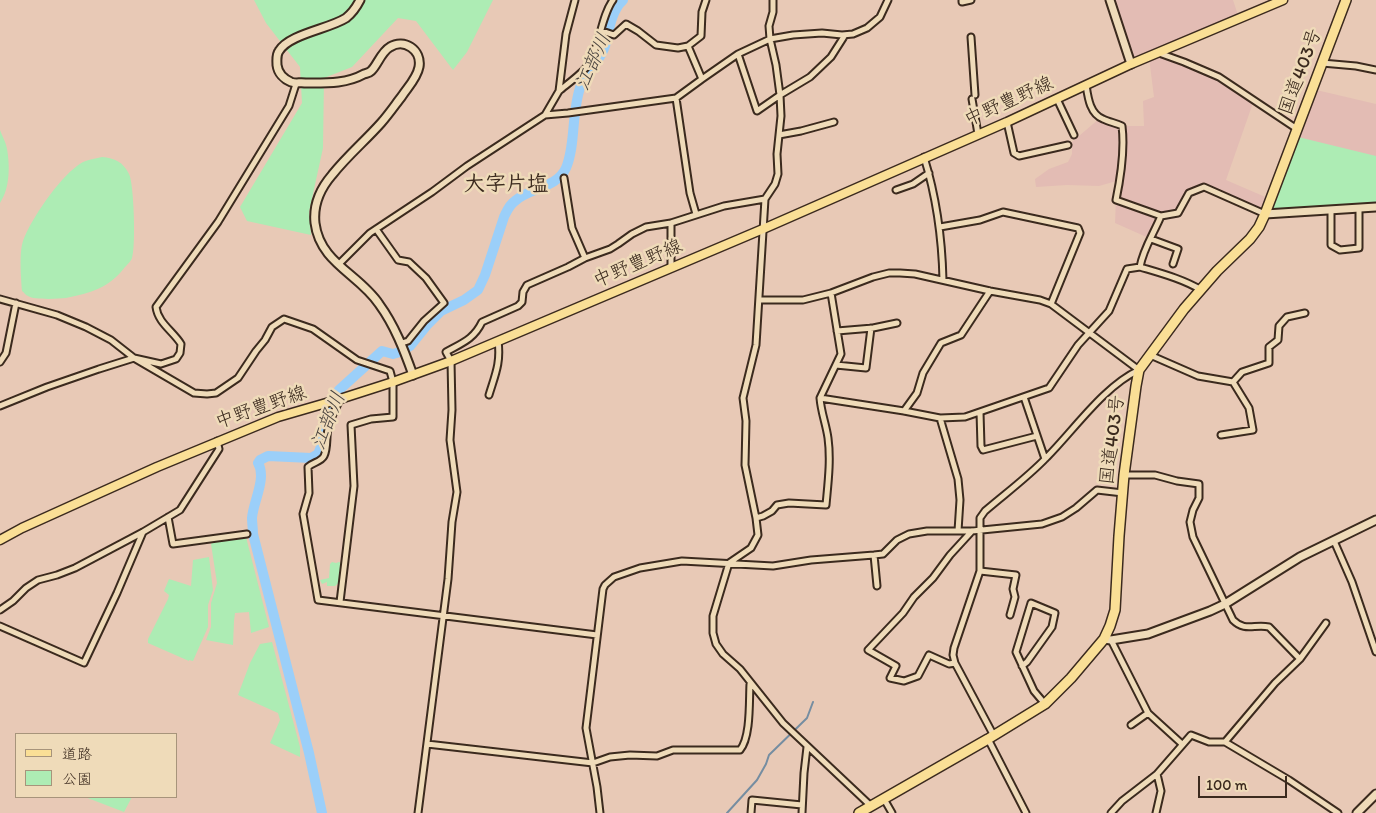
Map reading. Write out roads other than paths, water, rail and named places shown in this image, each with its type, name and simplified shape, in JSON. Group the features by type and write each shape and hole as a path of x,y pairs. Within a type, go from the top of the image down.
{"highway":[{"name":"国道403号","path":"859,813 991,738 1044,704 1107,639 1115,610 1122,493 1139,370 1184,309 1259,227 1346,0"}],"main road":[{"name":"中野豊野線","path":"0,540 22,528 216,441 278,416 413,376 451,361 763,229 1007,122 1131,64 1283,0"},
{"path":"1340,0 1340,15"}],"street":[{"path":"360,0 346,18 292,39 283,45 278,52 278,71 285,79 296,84 354,80 371,71 376,62 390,47 400,44 409,45 420,59 418,70 413,80 382,122 324,184 314,213 316,232 320,243 379,303 402,344 413,376"},
{"path":"559,91 566,34 575,0"},
{"path":"339,264 370,233 545,114 559,91 588,66 613,0"},
{"path":"602,31 614,35 626,24 656,45 678,48 688,46 701,36 702,12 706,0"},
{"path":"773,0 773,12 769,26 776,65 781,116 776,179 766,199 756,344 743,398 746,421 745,465 758,535 751,548 729,563 713,616 712,633 716,644 723,654 740,669 783,723 872,806"},
{"path":"545,114 578,112 676,98 738,54 770,39 822,33 845,35 867,28 880,16 888,0"},
{"path":"962,0 962,2 971,0"},
{"path":"1110,0 1131,64"},
{"path":"738,54 757,112 780,95 810,77 831,56 845,35"},
{"path":"971,37 973,97 978,134"},
{"path":"688,46 702,78"},
{"path":"1158,53 1219,77 1297,129"},
{"path":"1322,63 1376,70"},
{"path":"0,406 64,381 134,358 161,364 176,359 180,353 181,344 160,320 156,314 156,307 218,222 289,106 296,84"},
{"path":"1086,85 1090,103 1100,118 1122,126 1120,180 1116,200 1161,216 1178,213 1189,193 1204,187 1265,214 1376,207"},
{"path":"676,98 690,193 696,214"},
{"path":"1057,99 1074,135"},
{"path":"779,135 834,122"},
{"path":"1007,122 1014,153 1019,156 1068,145"},
{"path":"924,157 936,200 943,259 943,280"},
{"path":"896,190 913,184 929,173"},
{"path":"564,178 572,228 586,258"},
{"path":"418,813 448,579 456,492 450,440 452,410 451,361 446,352 478,332 482,322 518,306 522,302 523,292 527,285 610,249 646,227 671,223 724,206 766,199"},
{"path":"1331,210 1331,245 1340,250 1359,248 1359,208"},
{"path":"940,227 980,220 1003,212 1078,228 1080,233 1051,304"},
{"path":"1140,268 1142,258 1161,216"},
{"path":"671,223 671,267"},
{"path":"376,229 398,260 409,262 426,278 444,303 424,321 408,341 402,344"},
{"path":"1151,239 1178,249 1173,264"},
{"path":"820,398 904,410 940,418 965,417 1049,388 1078,345 1108,311 1127,269 1140,268 1168,276 1201,290"},
{"path":"759,300 803,300 831,293 872,277 889,273 915,274 1040,300 1051,304 1139,370 1115,385 1045,459 985,511 980,518 980,571 953,656 1026,813"},
{"path":"904,410 917,393 923,373 941,343 961,335 990,290"},
{"path":"756,518 772,511 777,506 788,503 826,506 829,464 828,438 820,398 841,354 831,293"},
{"path":"0,299 58,315 86,326 111,340 134,358 194,393 216,393 238,378 272,327 284,319 313,329 357,360 390,371 393,382 393,417 371,419 351,425 354,486 340,602"},
{"path":"0,362 6,353 16,303"},
{"path":"1233,382 1242,372 1269,364 1269,347 1278,340 1279,326 1287,317 1305,313"},
{"path":"837,331 871,328 897,323"},
{"path":"836,365 866,368 871,328"},
{"path":"489,395 498,367 500,354 498,341"},
{"path":"1150,355 1198,376 1233,382 1249,408 1253,430 1221,435"},
{"path":"1024,397 1045,459"},
{"path":"340,399 328,429 324,456 308,467 309,493 303,514 318,600 597,635"},
{"path":"980,412 983,450 1037,436"},
{"path":"940,418 958,480 960,500 958,531"},
{"path":"0,610 38,580 75,568 180,510 219,450 216,441"},
{"path":"1124,475 1155,475 1199,484 1199,498 1193,510 1190,522 1191,529 1232,620 1242,627 1269,627 1300,659"},
{"path":"600,813 586,728 603,589 614,577 640,568 682,561 773,566 811,560 874,556 883,554 898,540 909,534 927,531 972,531 1042,524 1062,517 1097,490 1122,493"},
{"path":"168,517 172,544 248,534"},
{"path":"1182,744 1148,713 1107,639 1148,634 1210,611 1225,604 1300,557 1376,520"},
{"path":"955,663 949,664 929,655 918,676 904,681 890,678 896,666 868,650 903,613 914,597 933,578 950,555 972,531"},
{"path":"0,626 84,663 143,532"},
{"path":"1334,541 1352,582 1376,652"},
{"path":"874,556 877,586"},
{"path":"980,571 1016,575 1010,614"},
{"path":"1022,666 1027,662 1052,627 1055,613 1031,603 1016,652 1022,666 1034,691 1044,704"},
{"path":"1225,742 1276,683 1300,659 1326,623"},
{"path":"427,744 593,763 610,757 630,755 657,756 673,750 740,750 747,736 750,683"},
{"path":"1131,725 1148,713"},
{"path":"1111,813 1122,801 1157,774 1191,735 1209,742 1225,742 1289,780 1338,813"},
{"path":"802,813 807,747"},
{"path":"1156,813 1161,791 1157,774"},
{"path":"1358,813 1376,794"},
{"path":"884,799 892,813"},
{"path":"750,813 752,800 802,805"}],"waterway":[{"name":"江部川","path":"322,813 309,753 253,534 252,518 261,476 258,463 268,456 311,458 318,454 325,422 339,390 382,351 393,354 410,346 441,311 464,300 478,290 485,275 504,217 510,206 528,193 556,180 566,168 571,149 576,106 581,85 603,52 613,15 623,0"},
{"path":"727,813 757,780 769,755 807,718 813,702"}],"district":[{"name":"大字片塩","path":"506,185"}]}
